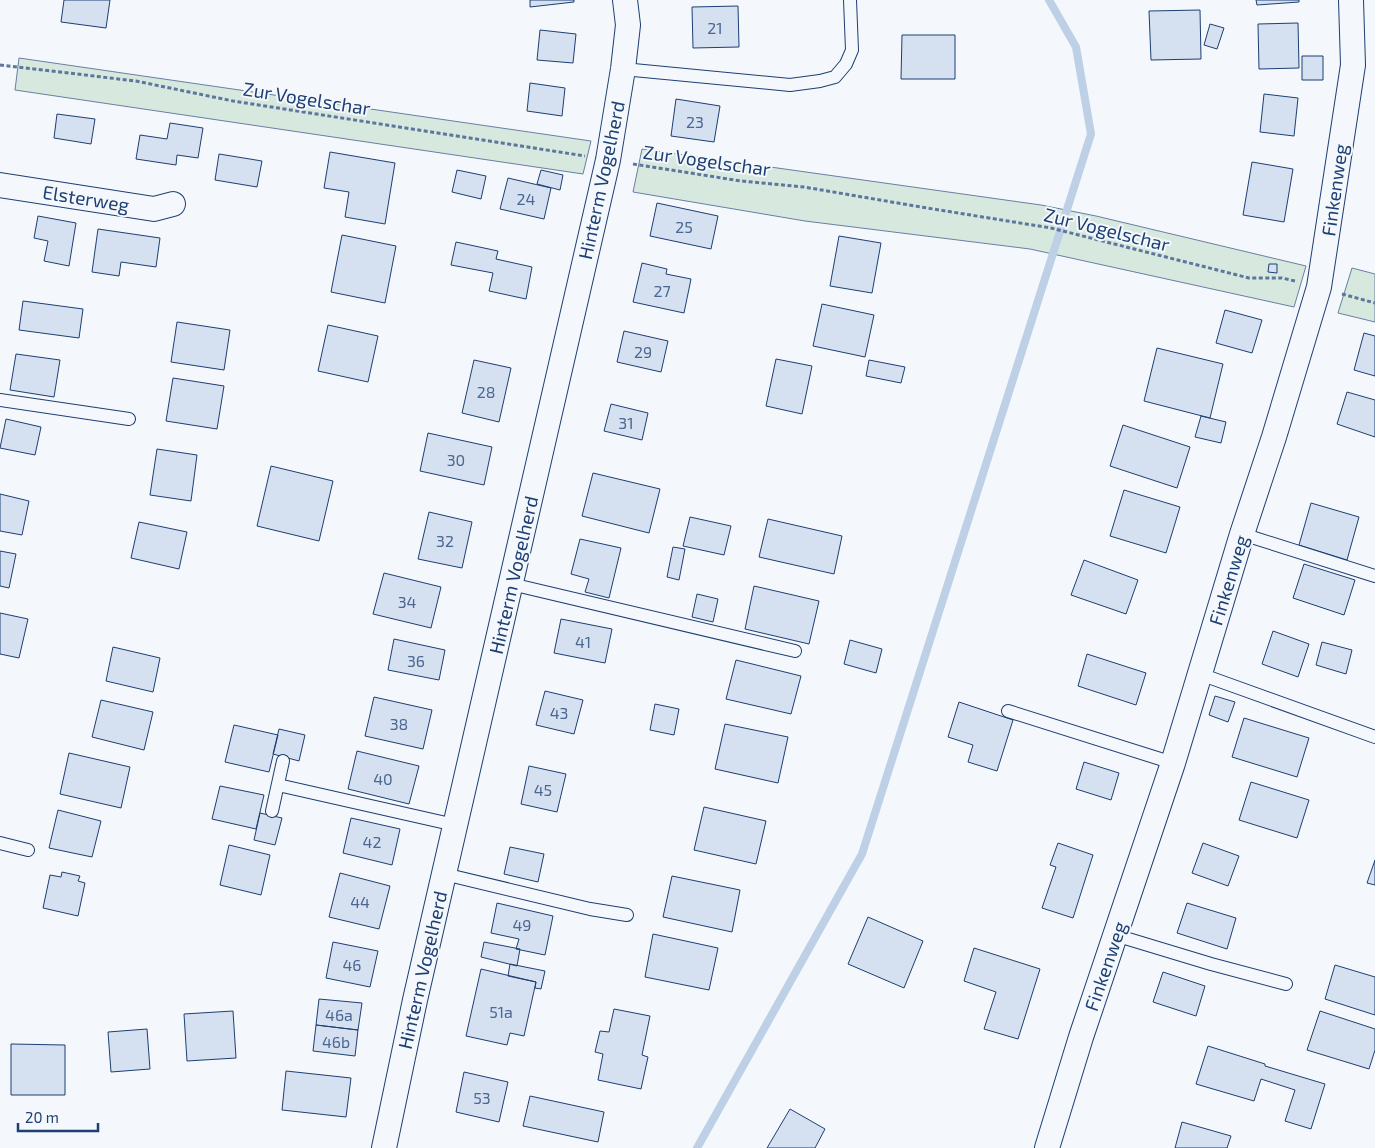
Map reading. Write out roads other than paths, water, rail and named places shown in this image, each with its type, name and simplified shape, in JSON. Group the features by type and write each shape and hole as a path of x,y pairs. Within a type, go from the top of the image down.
{"street":[{"name":"Hinterm Vogelherd","path":"384,1148 415,1000 608,160 623,69 628,25 625,0"},
{"name":"Finkenweg","path":"1048,1148 1081,1037 1173,762 1242,534 1320,288 1353,65 1351,0"},
{"name":"Elsterweg","path":"0,185 154,209 172,204"}],"lane":[{"path":"623,69 790,85 820,82 835,76 846,64 852,50 850,0"},
{"path":"0,400 129,420"},
{"path":"1242,534 1375,576"},
{"path":"511,584 795,651"},
{"path":"1200,674 1375,737"},
{"path":"1008,711 1173,762"},
{"path":"272,811 283,761"},
{"path":"278,785 455,825"},
{"path":"0,843 28,850"},
{"path":"444,874 627,916"},
{"path":"1115,935 1286,984"}],"waterway":[{"path":"697,1148 862,854 1091,134 1076,47 1049,0"}]}
